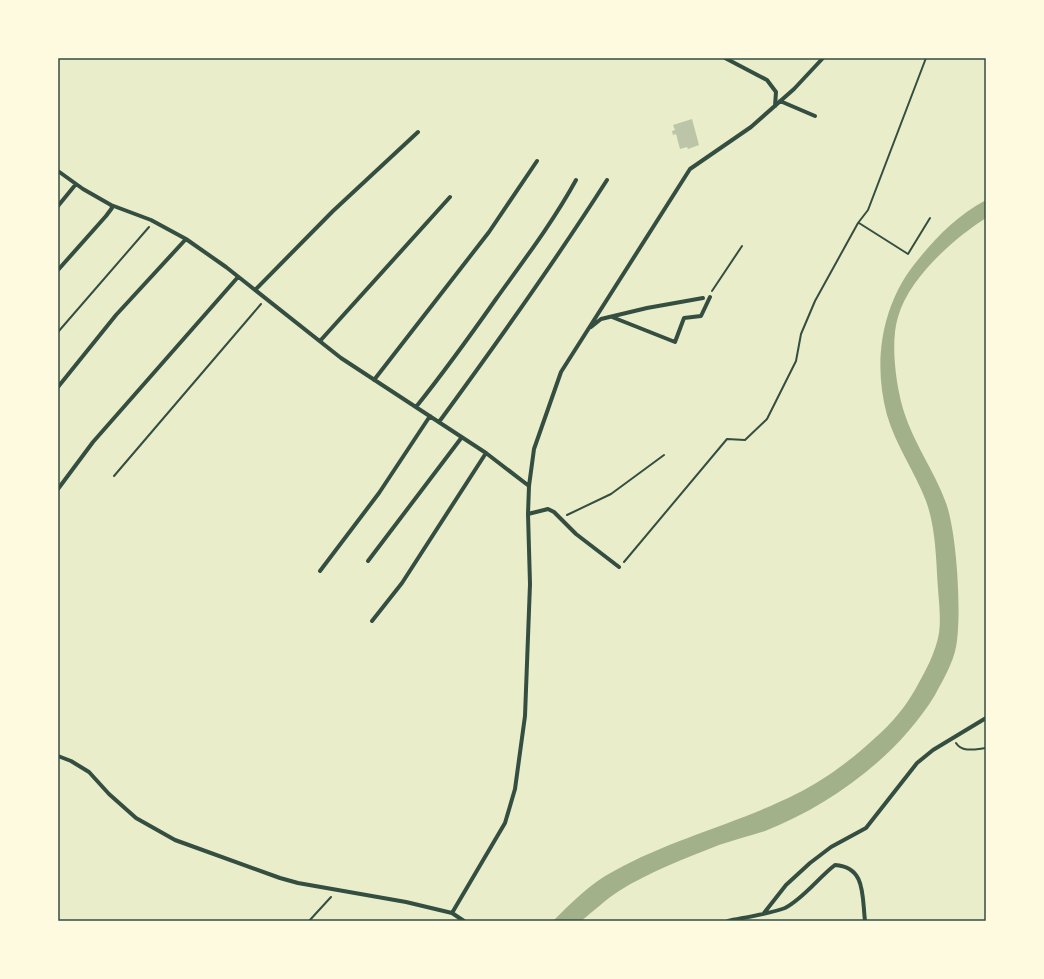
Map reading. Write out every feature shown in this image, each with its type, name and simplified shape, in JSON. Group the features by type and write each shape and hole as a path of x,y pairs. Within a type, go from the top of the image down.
{"street":[{"path":"725,58 767,80 776,92 775,106"},
{"path":"452,913 504,823 515,789 526,708 530,584 528,514 529,486 534,449 562,372 690,169 751,127 794,89 823,58"},
{"path":"780,102 815,116"},
{"path":"255,290 333,211 418,132"},
{"path":"374,380 489,232 537,161"},
{"path":"58,171 76,184 111,205 151,220 186,239 374,380 486,453 529,486"},
{"path":"416,407 449,366 516,271 554,216 576,180"},
{"path":"439,422 514,320 570,239 607,180"},
{"path":"58,206 76,184"},
{"path":"320,341 450,197"},
{"path":"58,270 106,216 112,208 111,205"},
{"path":"58,387 116,315 186,239"},
{"path":"58,489 93,442 238,277"},
{"path":"612,317 675,342 684,318 701,316 710,297"},
{"path":"588,329 601,319 647,308 703,298"},
{"path":"320,571 379,493 430,416"},
{"path":"368,561 462,437"},
{"path":"372,621 402,583 486,453"},
{"path":"528,514 548,509 560,517 576,534 619,567"},
{"path":"764,913 786,885 810,863 831,847 866,828 917,763 952,738 986,718"},
{"path":"58,756 71,761 88,772 109,794 136,818 175,840 280,878 336,891 406,902 452,913 464,921"},
{"path":"728,921 785,908 803,895 820,877 835,865 845,866 855,872 860,883 865,921"}],"path":[{"path":"619,567 727,439 745,440 767,419 796,361 801,334 815,301 858,223 868,210 926,58"},
{"path":"858,223 908,254 930,218"},
{"path":"58,332 144,234 151,224 151,220"},
{"path":"703,298 711,292 742,246"},
{"path":"114,476 266,298"},
{"path":"560,517 611,494 664,455"},
{"path":"952,738 961,749 986,748"},
{"path":"309,921 336,891"}],"shaded area":[{"path":"986,200 986,218 947,248 922,274 912,288 898,317 894,339 896,377 901,402 908,424 946,503 950,517 956,554 959,616 956,647 950,665 935,695 920,717 902,738 882,758 838,793 790,820 765,831 719,845 655,872 619,891 581,921 553,921 589,887 614,871 681,840 774,805 823,779 849,760 881,733 894,720 916,688 933,655 939,633 940,611 935,544 932,522 926,501 895,437 887,415 881,376 883,337 893,300 902,282 913,266 946,229 965,213"}],"building":[{"path":"692,119 699,145 688,149 687,147 680,149 676,134 673,135 672,131 675,130 673,125"}]}
